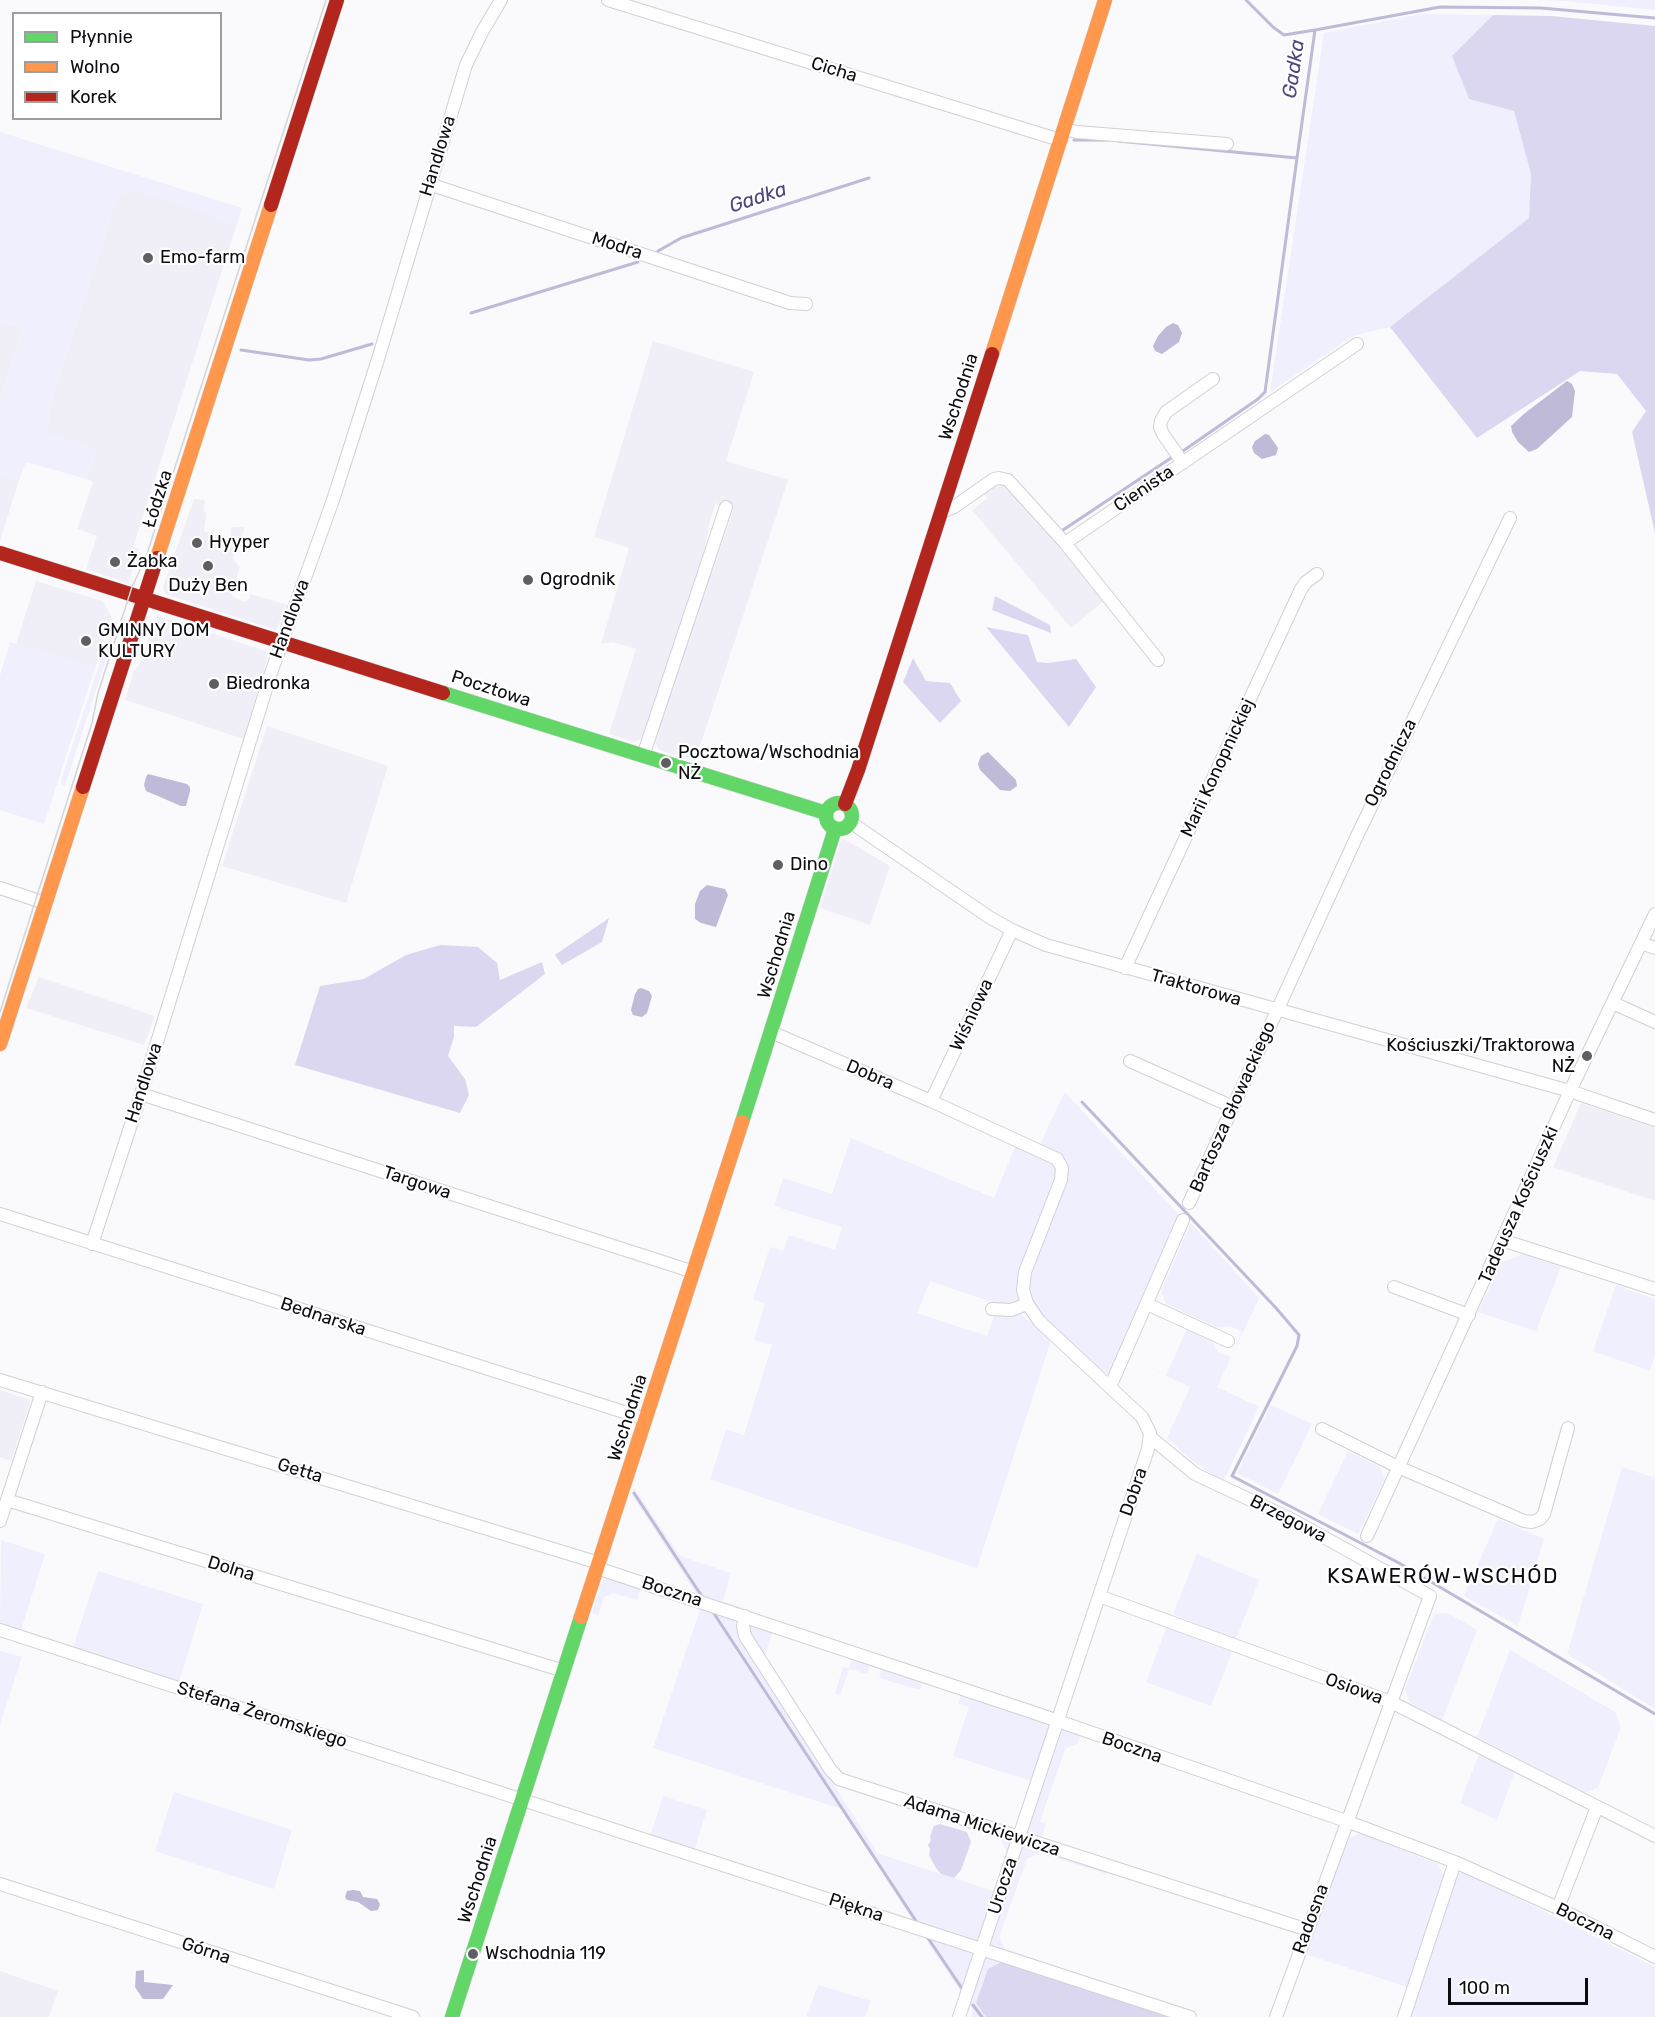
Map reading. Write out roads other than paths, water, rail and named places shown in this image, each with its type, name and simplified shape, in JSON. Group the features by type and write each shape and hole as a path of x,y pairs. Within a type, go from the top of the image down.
{"street":[{"name":"Łódzka","path":"0,1044 337,0"},
{"name":"Handlowa","path":"92,1244 282,641 333,500 466,65 501,0"},
{"name":"Cicha","path":"608,0 1062,135 1077,132 1227,144"},
{"name":"Wschodnia","path":"845,804 942,512 1105,0"},
{"name":"Modra","path":"429,184 790,303 806,304"},
{"name":"Cienista","path":"1065,543 1358,344"},
{"path":"1183,463 1163,434 1161,421 1166,412 1213,379"},
{"path":"942,512 954,507 994,479 1004,478 1012,483 1065,543 1158,660"},
{"path":"643,756 726,507"},
{"name":"Ogrodnicza","path":"1276,1011 1361,827 1510,518"},
{"name":"Pocztowa","path":"0,553 826,813"},
{"name":"Marii Konopnickiej","path":"1125,968 1301,589 1317,574"},
{"path":"832,804 845,804 851,811 850,822 844,828 835,829 827,823 826,813 832,804"},
{"name":"Traktorowa","path":"850,822 989,917 1046,945 1276,1011 1570,1091 1655,1120"},
{"name":"Wschodnia","path":"452,2017 835,829"},
{"path":"0,888 45,903"},
{"name":"Tadeusza Kościuszki","path":"1367,1536 1570,1091 1655,914"},
{"name":"Wiśniowa","path":"931,1101 1012,930"},
{"path":"1641,943 1655,948"},
{"path":"1613,1003 1655,1023"},
{"name":"Bartosza Głowackiego","path":"1189,1203 1276,1011"},
{"name":"Dobra","path":"771,1032 1052,1155 1061,1164 1062,1176 1058,1193 1025,1272 1023,1290 1027,1304"},
{"path":"1130,1061 1233,1107"},
{"name":"Targowa","path":"141,1094 694,1272"},
{"name":"Bednarska","path":"0,1214 646,1419"},
{"path":"1110,1387 1184,1220"},
{"path":"1502,1239 1655,1289"},
{"path":"1394,1287 1469,1315"},
{"path":"992,1308 1011,1310 1027,1304 1039,1321 1142,1417 1148,1426 1150,1437"},
{"path":"1147,1304 1228,1341"},
{"name":"Getta","path":"0,1380 598,1565"},
{"path":"0,1521 42,1392"},
{"path":"1322,1429 1398,1467 1524,1521 1532,1522 1544,1514 1568,1428"},
{"name":"Dobra","path":"1058,1722 1150,1437"},
{"name":"Brzegowa","path":"1150,1437 1195,1474 1291,1518 1430,1596"},
{"name":"Dolna","path":"7,1500 564,1671"},
{"name":"Boczna","path":"598,1565 1346,1821 1455,1862 1558,1908 1655,1957"},
{"name":"Osiowa","path":"1099,1596 1391,1702 1655,1836"},
{"name":"Radosna","path":"1276,2017 1430,1596"},
{"name":"Adama Mickiewicza","path":"745,1616 742,1626 745,1636 792,1711 839,1779 1308,1930"},
{"name":"Stefana Żeromskiego","path":"0,1630 523,1799"},
{"name":"Urocza","path":"959,2017 1058,1722"},
{"name":"Piękna","path":"523,1799 1190,2017"},
{"path":"1558,1908 1597,1807"},
{"path":"1404,2017 1455,1862"},
{"name":"Górna","path":"0,1884 413,2017"}],"waterway":[{"path":"1246,0 1284,35 1315,30"},
{"name":"Gadka","path":"1118,141 1297,158 1315,30 1440,7 1541,8 1655,18"},
{"name":"Gadka","path":"1074,140 1108,140"},
{"path":"1180,453 1265,392 1297,158"},
{"name":"Gadka","path":"658,251 681,238 869,178"},
{"name":"Gadka","path":"471,313 638,262"},
{"name":"Gadka","path":"241,350 309,360 321,359 372,344"},
{"path":"1063,530 1174,456"},
{"path":"1082,1102 1299,1335 1297,1346 1232,1476 1399,1563 1655,1714"},
{"path":"634,1493 701,1595"},
{"path":"713,1612 916,1921"},
{"path":"928,1938 963,1990"},
{"path":"973,2005 982,2017"}],"tram line":[{"path":"0,1012 92,723 98,693 132,587 146,557 326,0"}],"place":[{"name":"Emo-farm","path":"148,258"},
{"name":"Hyyper","path":"197,543"},
{"name":"Żabka","path":"115,562"},
{"name":"Duży Ben","path":"208,566"},
{"name":"Ogrodnik","path":"528,580"},
{"name":"GMINNY DOM KULTURY","path":"86,641"},
{"name":"Biedronka","path":"214,684"},
{"name":"Pocztowa/Wschodnia NŻ","path":"666,763"},
{"name":"Dino","path":"778,865"},
{"name":"Kościuszki/Traktorowa NŻ","path":"1587,1056"},
{"name":"Wschodnia 119","path":"473,1954"}],"district":[{"name":"KSAWERÓW-WSCHÓD","path":"1443,1577"}]}
